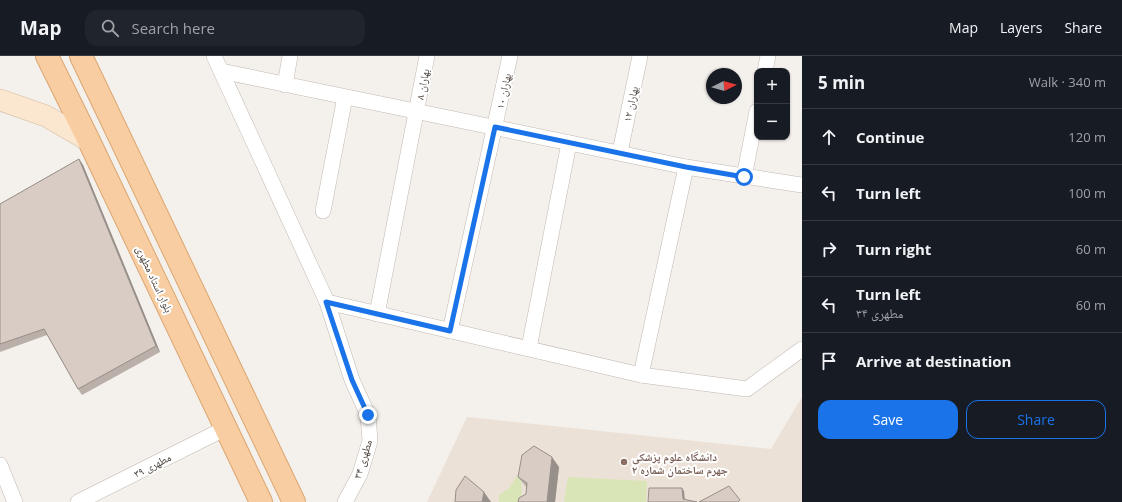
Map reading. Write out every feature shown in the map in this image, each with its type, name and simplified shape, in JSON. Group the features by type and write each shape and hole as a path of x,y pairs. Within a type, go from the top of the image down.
{"main road":[{"name":"بلوار استاد مطهری","path":"47,56 261,502"},
{"path":"81,56 294,502"},
{"path":"0,100 46,116 89,141"}],"street":[{"name":"مطهری ۳۴","path":"214,56 326,302 352,380 368,415 370,440 360,474 345,502"},
{"path":"286,85 290,56"},
{"name":"بهاران ۸","path":"377,314 427,56"},
{"name":"بهاران ۱۰","path":"450,331 510,56"},
{"name":"بهاران ۱۲","path":"620,152 640,56"},
{"path":"766,68 768,56"},
{"path":"221,71 569,143 620,152 686,167 802,185"},
{"path":"323,211 346,97"},
{"path":"744,177 754,126"},
{"path":"529,348 569,143"},
{"path":"641,375 686,167"},
{"path":"326,302 641,375 747,389 802,349"},
{"name":"مطهری ۳۹","path":"78,502 226,428"},
{"path":"0,465 16,502"}],"shaded area":[{"name":"دانشگاه علوم پزشکی جهرم ساختمان شماره ۲","path":"802,397 802,502 427,502 467,417 771,449"}],"green space":[{"path":"521,470 522,502 499,502 499,495 509,488"},
{"path":"568,477 647,481 646,502 564,502"}],"building":[{"path":"79,159 156,346 78,389 44,329 0,344 0,204"},
{"path":"534,446 552,457 547,502 518,502 519,498 526,494 527,483 518,477 522,455"},
{"path":"465,476 484,492 482,502 455,502 456,490"},
{"path":"729,486 740,500 738,502 699,502"},
{"path":"649,488 682,488 683,499 697,502 648,502"}],"place":[{"name":"دانشگاه علوم پزشکی جهرم ساختمان شماره ۲","path":"624,462"}],"route":[{"path":"368,415 352,380 326,302 450,331 495,127 686,167 744,177"}]}
